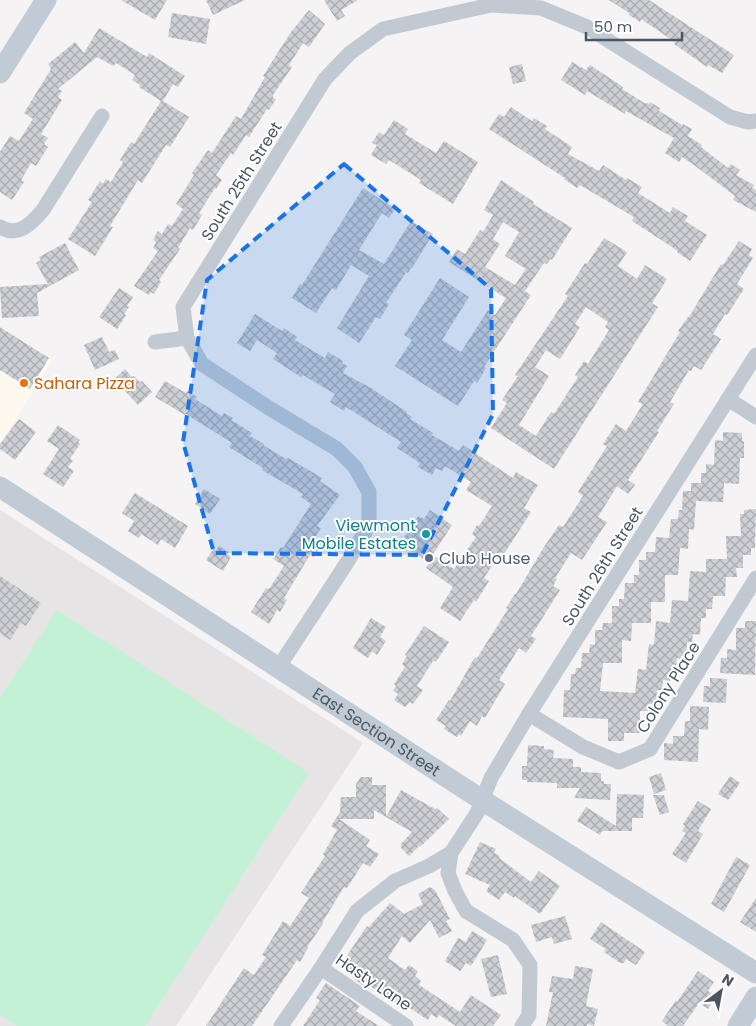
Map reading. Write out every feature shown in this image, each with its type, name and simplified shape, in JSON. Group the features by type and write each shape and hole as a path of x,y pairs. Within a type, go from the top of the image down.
{"street":[{"path":"0,73 46,0"},
{"name":"South 25th Street","path":"278,668 348,561 369,525 369,492 355,467 337,449 269,408 202,364 187,338 184,307 325,79 350,53 383,29 491,5 541,8 588,27 730,117 748,122 756,121"},
{"path":"0,227 15,230 24,229 35,220 102,116"},
{"path":"155,342 187,338"},
{"name":"South 26th Street","path":"451,853 476,816 491,778 529,714 756,355"},
{"path":"728,399 756,416"},
{"name":"East Section Street","path":"0,487 482,800 756,973"},
{"name":"Colony Place","path":"529,714 583,747 619,762 650,749 756,578"},
{"path":"282,1026 357,910 395,881 429,866 451,853"},
{"path":"451,853 448,873 455,892 466,911 513,940 530,965 529,1015 522,1026"},
{"name":"Hasty Lane","path":"321,968 406,1026"},
{"path":"738,1026 756,997"}],"highlighted area":[{"path":"344,164 491,289 493,414 422,555 214,553 183,442 207,280"}],"shaded area":[{"path":"0,326 53,359 0,444"},
{"path":"0,510 363,743 176,1026 0,1026"}],"green space":[{"path":"57,610 309,773 145,1026 17,1026 0,1015 0,698"}],"building":[{"path":"121,0 167,0 155,20"},
{"path":"206,0 245,0 213,15"},
{"path":"324,0 358,0 341,10 345,16 337,21"},
{"path":"609,0 649,0 734,55 722,73 708,65 707,67 674,44 675,42 641,19 640,22 629,15 629,13"},
{"path":"309,10 325,24 309,47 303,43 289,65 292,67 273,95 273,98 276,99 269,110 267,109 249,137 246,135 233,155 231,153 216,175 222,180 199,213 202,215 193,230 190,228 178,248 180,249 159,280 161,282 154,294 151,292 149,295 134,286 158,251 153,248 156,242 153,240 158,231 162,234 168,224 172,226 183,209 176,204 194,175 192,173 208,150 212,153 236,116 241,119 265,77 263,76 291,32"},
{"path":"172,13 210,19 206,44 168,37"},
{"path":"99,28 147,57 149,53 185,76 178,87 173,84 163,101 189,117 170,147 166,145 142,183 138,180 110,226 113,227 95,256 68,239 92,202 88,200 100,181 103,184 106,179 111,182 123,162 120,160 131,142 134,144 161,101 139,87 140,85 132,80 135,75 116,63 113,66 97,57 58,89 62,91 58,97 62,100 41,134 48,138 44,144 48,147 36,166 31,163 21,180 24,182 12,200 0,192 0,152 10,136 19,141 33,119 24,113 51,69 48,64 75,42 84,53"},
{"path":"572,62 586,70 590,65 623,87 622,89 646,104 650,102 660,108 659,111 692,129 688,136 702,145 701,147 728,168 731,164 740,170 736,175 754,185 752,188 756,190 756,212 733,200 735,196 682,157 679,162 665,153 674,138 626,111 625,114 587,91 585,95 561,80"},
{"path":"522,64 526,81 513,84 509,67"},
{"path":"511,107 532,121 534,118 547,126 545,129 572,147 568,154 599,171 603,165 626,180 627,178 642,187 638,193 670,213 673,207 688,216 685,221 707,235 690,261 632,221 634,217 580,185 577,188 565,178 489,129 499,114 504,117"},
{"path":"394,120 408,129 405,134 436,153 444,141 478,162 453,204 419,183 421,180 389,160 386,164 371,155 377,145 372,143 379,132 384,135"},
{"path":"501,180 534,202 533,204 572,228 552,260 550,259 547,264 544,263 525,291 531,295 484,367 486,368 477,383 474,381 458,406 395,366 412,340 404,335 440,278 469,297 442,340 461,352 488,310 495,315 506,298 449,262 457,249 465,254 480,230 483,232 493,215 484,210","holes":["503,222 519,232 505,256 526,269 515,285 485,267 500,244 493,239"]},
{"path":"363,188 395,209 389,218 382,213 359,250 384,264 411,221 433,234 412,268 408,273 406,272 386,303 389,304 380,319 376,317 359,343 337,328 369,276 351,265 336,290 332,288 316,313 292,298"},
{"path":"604,238 627,252 618,266 637,279 645,265 667,279 652,303 658,307 554,469 491,428 507,403 502,400 518,376 515,375 568,296 565,294 585,263 587,264","holes":["586,307 608,322 605,327 609,330 588,364 584,361 575,375 578,377 554,414 551,412 536,436 519,425 549,376 535,367 546,350 560,359 580,327 575,324"]},
{"path":"739,241 752,249 749,255 753,258 737,284 744,289 713,334 721,339 701,370 694,366 691,371 689,370 670,402 674,404 657,431 659,432 628,480 635,485 628,494 617,486 598,517 607,522 582,560 571,553 555,578 557,579 553,586 560,590 531,636 536,639 526,653 519,648 499,680 505,684 485,718 482,716 477,726 470,721 461,736 459,734 457,737 444,729 446,726 436,720 450,701 475,657 477,658 508,609 506,608 544,547 559,525 563,527 583,496 578,492 607,446 603,444 616,424 626,431 643,404 638,402 680,332 678,331 689,317 721,264 723,265"},
{"path":"65,243 79,270 37,293 39,316 2,318 0,287 48,284 36,263 41,260 39,257"},
{"path":"119,288 133,297 127,306 129,307 124,314 126,315 117,329 99,317"},
{"path":"255,314 282,331 284,328 297,337 295,340 325,358 328,352 343,361 342,363 347,366 343,373 371,388 407,412 412,417 410,419 433,433 432,435 459,451 463,445 513,478 516,472 538,485 524,508 531,512 504,554 501,552 484,578 489,581 476,602 474,600 460,621 440,608 453,587 426,568 434,556 454,569 476,537 472,534 477,525 479,526 492,506 466,490 471,482 445,466 442,471 436,468 432,475 418,467 420,463 397,448 401,442 346,407 344,411 330,402 335,394 303,375 301,377 273,359 277,353 257,340 250,351 237,343"},
{"path":"0,327 49,358 30,389 0,370"},
{"path":"102,337 109,352 115,350 119,359 95,370 84,345"},
{"path":"125,369 132,377 134,376 140,382 142,381 152,392 138,405 114,379"},
{"path":"165,381 197,397 195,399 222,416 224,413 233,418 231,420 252,433 250,436 286,459 288,458 322,478 320,481 340,495 317,526 321,528 312,542 320,547 314,557 310,555 284,598 287,600 280,612 277,610 269,624 251,612 266,588 269,589 284,566 273,559 281,547 283,548 311,504 301,497 303,494 262,470 263,468 229,447 232,443 155,397"},
{"path":"19,419 36,432 15,460 0,449 0,444"},
{"path":"58,425 80,440 78,442 80,444 70,459 73,461 68,467 74,471 63,487 43,474 59,449 47,441"},
{"path":"723,432 742,433 744,458 740,458 739,484 724,483 723,502 696,501 694,530 689,529 688,549 680,548 678,575 665,575 665,602 651,602 651,623 632,623 631,641 622,640 622,663 603,663 600,691 635,693 638,669 646,670 649,644 654,645 656,621 670,623 672,600 688,601 690,571 706,572 706,559 727,559 726,536 741,536 740,514 744,514 744,510 756,509 755,548 751,548 751,555 743,555 743,568 736,568 737,577 726,577 725,596 713,596 712,609 706,609 706,618 701,618 700,635 693,634 692,642 687,642 686,656 681,656 681,659 677,658 676,666 672,666 670,681 663,680 662,690 657,690 656,704 649,704 648,711 640,711 640,733 624,733 624,741 608,741 608,719 563,717 564,690 570,690 571,674 575,674 576,668 581,668 582,653 589,653 590,644 595,645 595,630 602,630 603,623 612,623 612,606 619,606 619,599 624,599 625,583 634,583 634,575 639,575 639,560 646,560 646,552 655,552 656,537 669,538 671,519 678,519 679,510 682,510 683,491 691,491 691,483 701,483 701,473 706,473 706,464 714,465 715,440 723,441"},
{"path":"204,489 220,499 210,514 195,504"},
{"path":"135,493 188,526 175,548 161,539 158,545 141,534 139,538 128,531 134,521 122,513"},
{"name":"Viewmont Mobile Estates","path":"430,510 452,525 428,562 400,544 418,516 424,519"},
{"path":"219,546 229,552 227,554 231,557 223,571 206,560 213,549 216,551"},
{"path":"0,576 41,603 26,626 21,623 10,640 0,633"},
{"path":"371,618 386,627 380,637 386,641 377,655 372,651 368,658 353,648"},
{"path":"745,621 756,621 755,675 720,673 721,658 727,658 727,649 736,650 736,628 745,628"},
{"path":"424,626 449,642 436,662 433,661 417,686 423,690 413,704 410,702 405,707 394,700 398,694 393,691 396,686 394,684 405,667 402,664 407,656 405,655"},
{"path":"710,678 727,679 726,703 703,702 704,686 710,686"},
{"path":"690,706 709,707 708,730 699,729 698,762 664,760 664,743 673,744 673,736 684,736 685,721 690,721"},
{"path":"528,745 544,746 544,749 554,750 553,758 573,759 573,767 581,767 581,772 601,773 601,781 604,781 604,784 611,784 610,800 574,798 580,788 557,788 557,783 527,782 527,780 522,780 522,766 527,766"},
{"path":"661,773 666,790 654,794 649,777"},
{"path":"730,776 740,783 728,800 718,794"},
{"path":"361,777 372,777 372,785 386,785 386,817 374,810 374,819 339,819 370,840 366,846 379,854 370,867 363,863 347,888 344,887 323,924 307,947 300,962 297,960 252,1026 206,1026 244,968 254,975 266,957 262,955 283,921 290,926 309,898 301,893 325,856 323,854 337,830 331,826 340,812 341,797 356,797 356,784"},
{"path":"401,790 435,809 437,808 449,819 409,856 401,848 401,844 412,832 386,817"},
{"path":"617,794 644,795 643,818 632,818 632,831 602,831 600,835 577,821 586,807 616,826"},
{"path":"653,795 664,795 669,812 660,815"},
{"path":"698,801 711,809 698,831 703,834 686,863 672,854 686,833 682,831 685,826 683,824"},
{"path":"480,842 496,849 494,853 500,856 499,858 531,882 539,871 560,886 540,914 515,896 514,898 505,892 499,900 486,891 490,885 465,874"},
{"path":"736,857 750,865 724,912 711,904"},
{"path":"430,887 435,890 450,919 446,921 452,931 439,938 430,920 410,943 402,936 388,958 405,970 409,965 418,971 415,976 421,981 419,985 460,1012 471,995 501,1015 493,1026 456,1026 439,1015 437,1018 431,1014 428,1020 399,1001 397,1004 370,986 368,989 354,979 357,974 342,963 367,926 369,927 390,903 404,914 423,904 418,894"},
{"path":"756,898 756,932 740,922"},
{"path":"565,916 572,939 554,944 552,937 536,942 531,925"},
{"path":"601,922 645,952 636,965 626,959 624,963 620,963 604,952 606,949 590,939"},
{"path":"472,931 487,940 471,966 466,963 460,971 445,961 458,938 466,942"},
{"path":"498,955 507,994 491,997 481,959"},
{"path":"575,966 593,969 586,1006 598,1009 594,1026 587,1024 587,1026 546,1026 553,992 549,992 552,976 573,979"},
{"path":"698,971 714,982 708,991 716,996 708,1009 699,1003 683,1026 668,1026 662,1021"},
{"path":"326,983 360,1006 356,1011 379,1026 303,1026 320,1000 316,998"}],"place":[{"name":"Sahara Pizza","path":"24,383"},
{"name":"Viewmont Mobile Estates","path":"426,534"},
{"name":"Club House","path":"429,558"}]}
